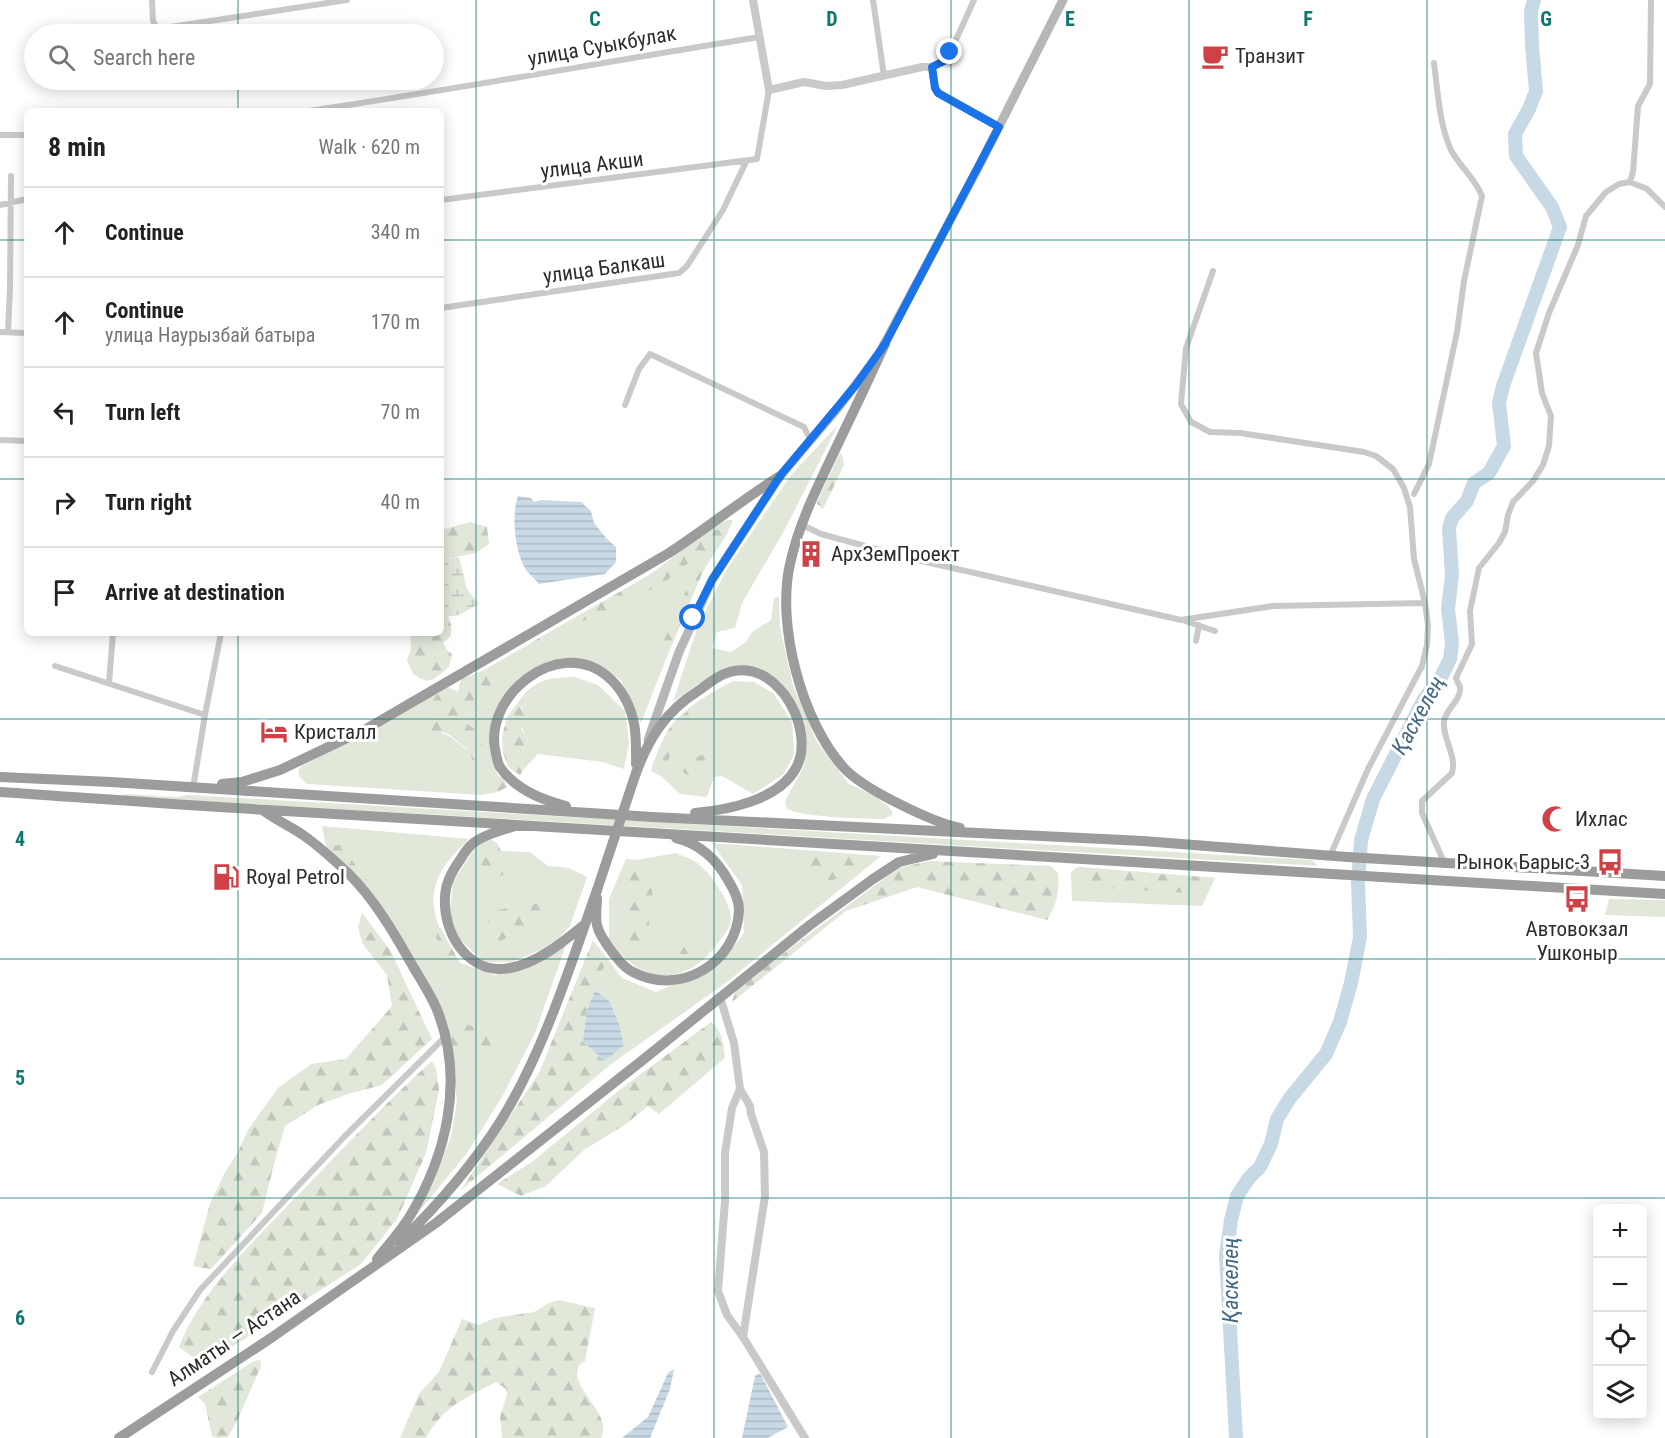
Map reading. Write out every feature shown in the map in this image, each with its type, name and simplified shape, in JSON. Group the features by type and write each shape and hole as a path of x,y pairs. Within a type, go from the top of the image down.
{"highway":[{"path":"885,344 801,524 789,566 785,599 789,644 806,701 816,725 845,769 866,785 906,806 957,827 996,833"},
{"path":"193,788 242,782 280,770 366,729 669,554 735,505 780,476"},
{"path":"587,812 553,803 534,794 513,782 499,766 493,743 497,718 505,703 530,676 545,667 573,663 588,665 613,681 622,692 634,720 636,773"},
{"path":"369,1269 402,1240 475,1159 500,1122 524,1078 560,994 646,745 668,714 689,696 720,676 734,671 750,670 774,682 785,694 794,712 801,742 802,755 791,777 777,788 751,802 721,811 652,817"},
{"path":"0,777 652,817 1143,841 1373,859 1665,876"},
{"path":"108,799 111,783"},
{"path":"0,792 943,852 1665,894"},
{"path":"263,810 303,835 365,892 390,925 418,975 439,1013 445,1036 450,1066 451,1100 447,1128 437,1162 409,1218 369,1269"},
{"path":"520,824 477,840 465,851 449,879 444,897 446,914 461,952 483,966 495,969 509,968 526,964 559,945 585,924"},
{"path":"597,890 597,925 601,936 623,966 632,972 667,982 687,979 714,962 726,947 735,929 739,908 734,890 721,866 702,849 684,840 650,832"},
{"path":"369,1269 435,1223 810,925 873,879 899,862 943,852"},
{"path":"1497,884 1498,867"},
{"name":"Алматы — Астана","path":"119,1438 272,1338 369,1269"}],"main road":[{"path":"646,745 679,652 712,580 780,476 855,386 885,344 1064,0"}],"street":[{"path":"152,0 154,24"},
{"path":"188,24 347,0"},
{"path":"753,0 769,90 804,82 826,86 842,85 922,67 932,67 944,61 950,52 974,0"},
{"path":"873,0 884,76"},
{"path":"1630,182 1633,172 1638,106 1650,84 1651,0"},
{"name":"улица Суыкбулак","path":"328,108 760,37"},
{"path":"1414,494 1429,464 1482,196 1478,186 1452,152 1445,134 1434,63"},
{"path":"932,67 938,93 999,127"},
{"name":"улица Балкаш","path":"444,308 679,273 687,266 723,210 746,162 757,159 769,90"},
{"path":"0,135 24,135"},
{"name":"улица Акши","path":"444,200 746,162"},
{"path":"11,176 10,288 4,332 24,333"},
{"path":"1444,862 1422,813 1422,801 1452,773 1450,746 1445,735 1444,722 1447,712 1458,697 1460,687 1456,678 1472,644 1470,611 1479,568 1499,543 1505,532 1513,501 1533,482 1550,446 1551,416 1542,393 1536,353 1549,313 1578,245 1586,216 1606,192 1618,184 1630,182 1647,189 1665,207"},
{"path":"0,205 24,199"},
{"path":"1213,271 1186,348 1181,404 1191,422 1210,432 1240,433 1364,452 1376,456 1399,477 1410,507 1414,559 1428,626 1427,645 1422,666 1368,769 1330,856"},
{"path":"625,405 639,369 650,354 804,427 810,439"},
{"path":"0,440 24,441"},
{"path":"801,524 821,534 913,559 1181,620 1215,632"},
{"path":"1181,620 1273,606 1425,603"},
{"path":"1196,641 1199,625"},
{"path":"109,683 113,636"},
{"path":"193,788 220,636"},
{"path":"55,666 205,715"},
{"path":"720,997 734,1043 740,1089 750,1106 765,1152 765,1196 743,1337"},
{"path":"152,1372 173,1331 200,1290 345,1136 445,1036"},
{"path":"740,1089 732,1108 725,1153 725,1211 718,1290 728,1315 805,1438"}],"green space":[{"path":"838,425 784,531 742,603 735,628 717,632 712,648 731,652 746,642 752,632 771,620 774,598 779,596 780,628 793,685 817,742 849,784 873,795 887,805 892,815 884,819 803,814 787,808 786,799 804,766 807,745 795,707 782,683 759,668 730,668 698,684 673,702 698,626 727,569 791,475"},
{"path":"840,453 844,465 823,509 817,504 819,497"},
{"path":"727,520 733,520 695,590 641,723 634,713 621,680 594,662 565,659 539,667 506,693 496,709 489,747 498,776 491,775 484,788 498,792 482,795 307,784 300,777 298,770 302,766 438,693 438,716 428,732 447,735 470,752 471,758 473,727 464,722 463,716 479,712 497,686 484,670 651,574 711,529"},
{"path":"470,522 487,527 489,544 476,553 444,559 444,529"},
{"path":"711,529 729,531 704,569 665,661 661,647 696,568 697,556 661,585 527,645 651,574"},
{"path":"459,557 467,589 479,604 459,615 444,617 444,560"},
{"path":"448,616 451,625 451,636 443,643 452,654 449,667 434,679 426,681 413,674 407,660 411,649 410,636 444,636 444,617"},
{"path":"484,670 497,686 479,712 463,716 464,722 475,730 481,739 482,764 473,762 470,752 450,735 442,732 435,738 428,732 438,716 429,706 438,693 448,687 458,692 461,679"},
{"path":"575,677 598,685 625,711 629,742 624,769 603,762 538,754 524,769 521,754 528,740 521,725 521,711 526,702 525,693 542,681"},
{"path":"733,681 754,682 774,694 792,722 794,754 784,774 753,794 722,776 714,777 707,797 680,794 661,776 651,771 662,741 672,724 687,710"},
{"path":"525,693 526,702 521,709 526,719 521,729 528,740 521,754 524,769 520,775 509,768 503,753 502,737 507,717"},
{"path":"697,702 706,703 682,735 664,770 652,766 668,730"},
{"path":"703,754 708,764 705,774 694,779 683,772 686,763"},
{"path":"491,775 503,777 507,787 498,792 484,788 482,779"},
{"path":"125,794 176,797 189,795 1312,860 1318,866 123,797"},
{"path":"322,826 469,839 445,866 436,885 434,896 434,908 439,926 460,963 495,975 539,963 566,945 535,1033 502,1097 467,1153 413,1219 433,1184 451,1136 457,1102 450,1038 355,874 326,846"},
{"path":"490,839 497,843 501,851 499,856 505,873 498,878 482,869 471,854 481,843"},
{"path":"497,843 501,851 530,852 548,866 569,868 587,877 570,926 552,945 512,962 483,962 459,938 450,915 453,882 471,854"},
{"path":"712,843 881,856 727,982 610,1065 605,1061 624,1044 610,1002 595,990 604,967 593,940 622,978 656,992 720,964 744,933 742,885"},
{"path":"340,845 380,896 379,903 355,874 326,846"},
{"path":"786,852 867,858 843,877 820,883"},
{"path":"676,853 695,861 708,873 727,902 731,920 725,935 704,959 690,969 676,974 662,975 648,972 634,965 609,939 609,899 626,859 637,860"},
{"path":"626,859 637,860 649,873 654,905 648,916 650,928 646,939 640,941 632,950 622,939 632,890 625,874"},
{"path":"929,861 1051,866 1058,873 1058,892 1055,904 1047,920 917,887 846,911 732,1002 736,989 898,868"},
{"path":"1078,867 1215,878 1202,906 1072,901 1071,872"},
{"path":"1078,867 1215,878 1207,894 1072,886 1071,872"},
{"path":"1609,899 1665,900 1665,917 1605,915"},
{"path":"538,903 541,908 537,918 524,931 500,942 488,937 495,928 489,923 484,910 489,911 497,922 499,916 497,910 509,908 515,912 526,912 532,904"},
{"path":"362,913 390,950 432,1039 382,1085 318,1105 285,1126 262,1213 211,1269 193,1266 210,1204 224,1174 248,1130 278,1088 311,1064 346,1059 392,1006 387,975 362,943 358,927"},
{"path":"440,927 457,958 447,960 436,937"},
{"path":"686,935 693,939 697,948 689,954 677,954"},
{"path":"593,940 604,967 586,1013 583,1042 610,1065 460,1191 539,1073"},
{"path":"445,1020 510,1034 515,1041 497,1056 451,1049"},
{"path":"711,1022 720,1033 725,1058 659,1114 648,1106 626,1124 584,1150 546,1186 521,1196 497,1184 533,1161 622,1088"},
{"path":"432,1061 436,1068 439,1090 426,1153 397,1219 361,1264 204,1365 179,1347 202,1304 233,1264 366,1124"},
{"path":"558,1300 595,1308 585,1361 579,1365 577,1375 579,1383 599,1414 603,1430 601,1438 502,1438 500,1416 507,1395 506,1389 496,1382 448,1410 426,1438 400,1438 419,1394 439,1372 462,1319 478,1325 495,1318 534,1312"},
{"path":"260,1360 261,1366 228,1437 212,1436 205,1404 198,1397 254,1361"}],"water":[{"path":"518,496 531,498 534,502 541,500 581,502 591,511 594,523 616,547 616,562 605,574 539,584 526,570 519,554 515,523"},
{"path":"595,990 610,1002 624,1045 605,1061 583,1042 586,1013"},
{"path":"674,1369 670,1389 650,1438 622,1438 648,1417 668,1373"},
{"path":"760,1373 788,1427 768,1438 742,1438 755,1376"}],"waterway":[{"name":"Қаскелең","path":"1236,1438 1226,1255 1237,1196 1260,1167 1271,1144 1277,1119 1290,1098 1326,1054 1340,1022 1360,937 1358,883 1361,840 1373,799 1424,699 1440,679 1450,659 1452,643 1448,609 1452,575 1449,528 1452,518 1467,501 1474,483 1489,473 1504,446 1499,403 1503,386 1560,227 1552,207 1516,156 1515,134 1536,91 1531,11 1534,0"}],"place":[{"name":"Транзит","path":"1215,56"},
{"name":"АрхЗемПроект","path":"811,554"},
{"name":"Кристалл","path":"274,732"},
{"name":"Ихлас","path":"1555,819"},
{"name":"Рынок Барыс-3","path":"1610,862"},
{"name":"Royal Petrol","path":"226,877"},
{"name":"Автовокзал Ушконыр","path":"1577,899"}],"route":[{"path":"693,618 712,580 780,476 837,409 885,344 999,127 938,93 932,67 944,61 950,52"}]}
